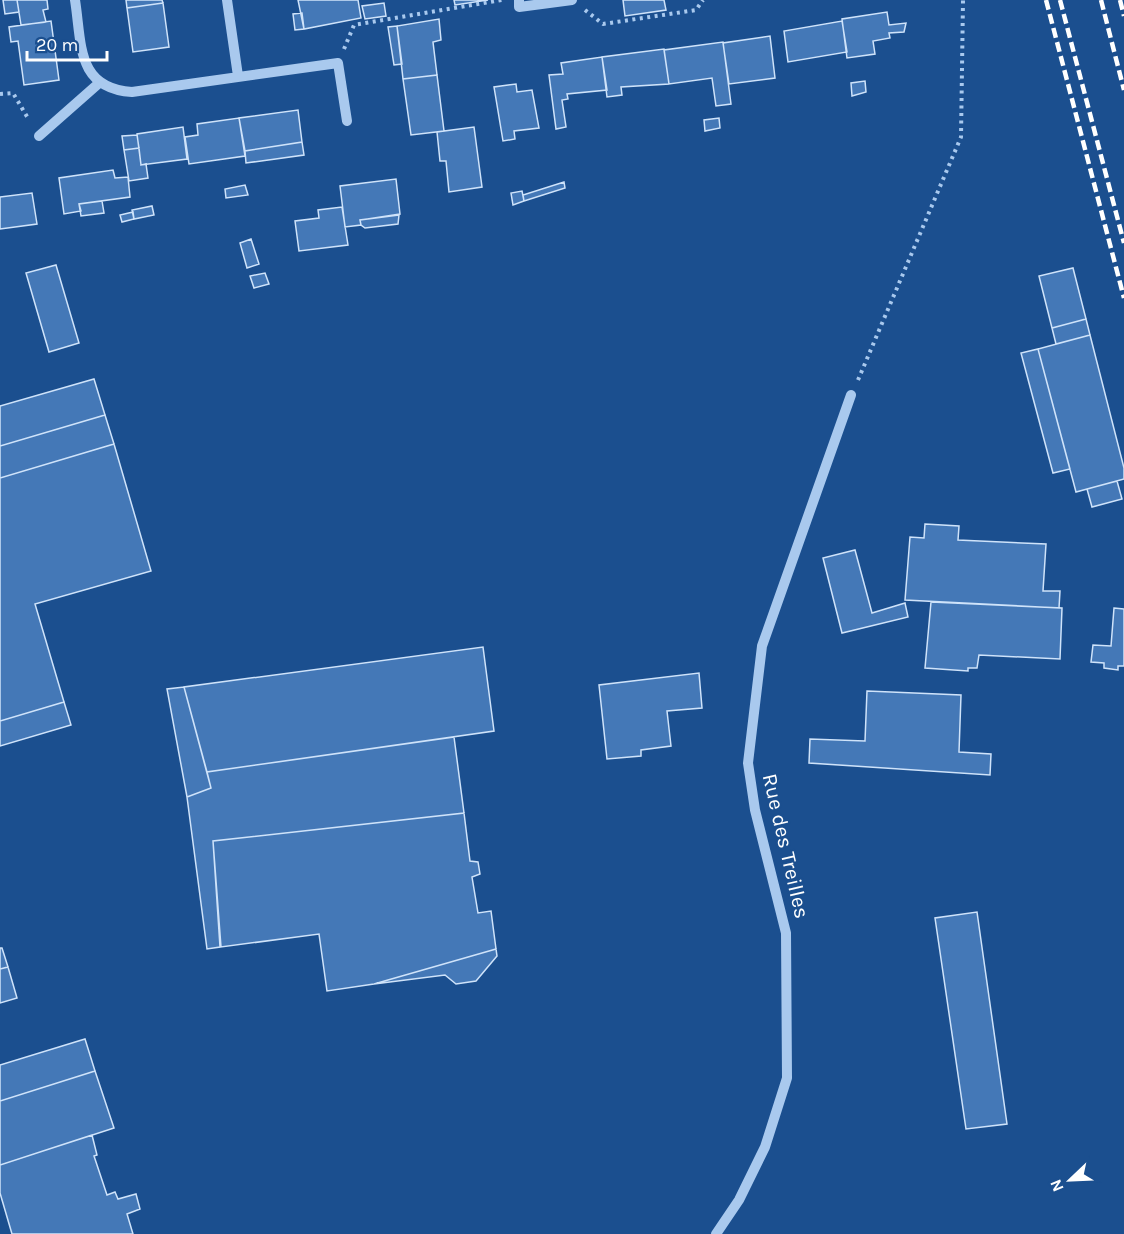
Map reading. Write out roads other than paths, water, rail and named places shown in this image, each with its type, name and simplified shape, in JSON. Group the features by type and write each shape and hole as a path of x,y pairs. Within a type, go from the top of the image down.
{"street":[{"path":"75,0 86,68 98,84 117,91 132,92 338,63 347,121"},
{"path":"227,0 238,76"},
{"path":"519,0 519,7 572,0"},
{"path":"39,136 98,84"},
{"name":"Rue des Treilles","path":"716,1234 739,1200 765,1147 787,1078 786,933 755,810 748,763 762,646 851,395"}],"railway":[{"path":"1046,0 1124,298"},
{"path":"1060,0 1124,243"},
{"path":"1101,0 1124,90"},
{"path":"1120,0 1124,16"}]}
